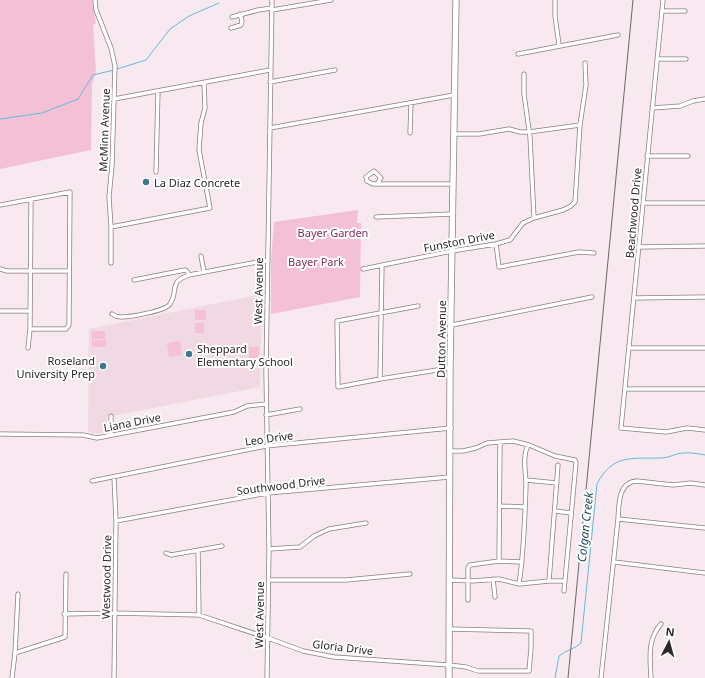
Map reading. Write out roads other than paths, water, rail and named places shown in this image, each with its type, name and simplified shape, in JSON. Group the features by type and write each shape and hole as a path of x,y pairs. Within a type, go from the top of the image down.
{"main road":[{"name":"Dutton Avenue","path":"449,678 450,368 452,325 456,0"}],"street":[{"name":"McMinn Avenue","path":"95,0 96,10 111,48 115,66 112,165 109,197 111,263"},
{"name":"West Avenue","path":"267,678 269,550 266,404 272,0"},
{"path":"232,17 258,10 331,0"},
{"path":"555,0 555,16 559,45"},
{"name":"Beachwood Drive","path":"663,0 621,428 666,432 687,428 705,430"},
{"path":"662,11 686,11"},
{"path":"231,28 240,25 242,21 240,14"},
{"path":"518,54 618,35"},
{"path":"657,59 686,59"},
{"name":"Funston Drive","path":"363,269 452,251 496,244 510,240 523,223 571,206 575,202 580,125 586,85 585,63"},
{"path":"114,99 270,70"},
{"path":"270,82 335,70"},
{"path":"524,74 524,94 530,132 534,218"},
{"path":"111,227 210,208 199,150 200,123 204,108 204,83"},
{"path":"156,172 158,91"},
{"path":"270,128 454,95"},
{"path":"652,108 680,106 705,98"},
{"path":"410,133 411,103"},
{"path":"454,134 479,134 509,130 530,132 580,125"},
{"path":"647,156 688,156"},
{"path":"377,184 453,184"},
{"path":"0,205 70,192 70,322 68,328 30,329"},
{"path":"28,348 30,329 31,200"},
{"path":"643,203 705,203"},
{"path":"376,217 453,214"},
{"path":"496,244 499,266 579,252 594,253"},
{"path":"639,247 705,246"},
{"path":"201,256 204,272"},
{"path":"112,314 125,317 164,309 170,305 177,282 180,278 268,260"},
{"path":"380,379 382,265"},
{"path":"0,270 69,272"},
{"path":"134,280 185,270 189,275"},
{"path":"452,325 592,297"},
{"path":"634,298 705,298"},
{"path":"418,306 336,321 338,388 380,379 450,368"},
{"path":"0,311 30,311"},
{"path":"629,348 705,348"},
{"path":"625,389 705,389"},
{"name":"Liana Drive","path":"0,434 80,435 97,438 234,412 247,406 266,404"},
{"path":"266,415 300,409"},
{"path":"111,416 111,435"},
{"name":"Leo Drive","path":"92,481 266,446 450,428"},
{"path":"450,451 463,451 487,443 513,441 528,445 555,456 575,460 576,463 564,591"},
{"path":"499,561 500,442"},
{"path":"519,584 522,562 525,507 525,451 528,445"},
{"path":"549,581 558,465"},
{"name":"Westwood Drive","path":"114,477 116,521 114,678"},
{"name":"Southwood Drive","path":"116,521 268,493 450,477"},
{"path":"526,480 557,483"},
{"path":"601,678 621,493 627,484 632,481 672,485 691,483 705,485"},
{"path":"499,506 525,507"},
{"path":"555,511 571,513"},
{"path":"618,518 705,528"},
{"path":"269,550 300,547 314,536 329,529 366,523"},
{"path":"166,552 171,555 222,546"},
{"path":"198,550 199,615"},
{"path":"468,600 468,568 470,565 499,561 522,562"},
{"path":"614,562 705,573"},
{"path":"15,653 65,637 64,614 66,574"},
{"path":"269,580 346,580 410,574"},
{"path":"493,579 495,597"},
{"path":"450,580 468,581 501,579 519,584 565,581"},
{"path":"12,678 15,653 18,594"},
{"name":"Gloria Drive","path":"64,614 114,613 199,615 303,651 334,656 449,665 466,667 478,671 529,671 532,632 449,629"},
{"path":"651,678 650,653 654,632 661,624"}],"waterway":[{"path":"117,69 146,60 170,29 189,16 219,3"},
{"path":"0,119 42,113 78,99 93,75 114,70"},
{"name":"Colgan Creek","path":"555,678 559,656 581,643 597,484 603,474 617,462 633,458 665,458 686,453 705,455"}],"railway":[{"path":"568,678 633,0"}],"place":[{"name":"La Diaz Concrete","path":"146,182"},
{"name":"Sheppard Elementary School","path":"189,354"},
{"name":"Roseland University Prep","path":"103,366"}],"park label":[{"name":"Bayer Garden","path":"333,232"},
{"name":"Bayer Park","path":"316,261"}]}
